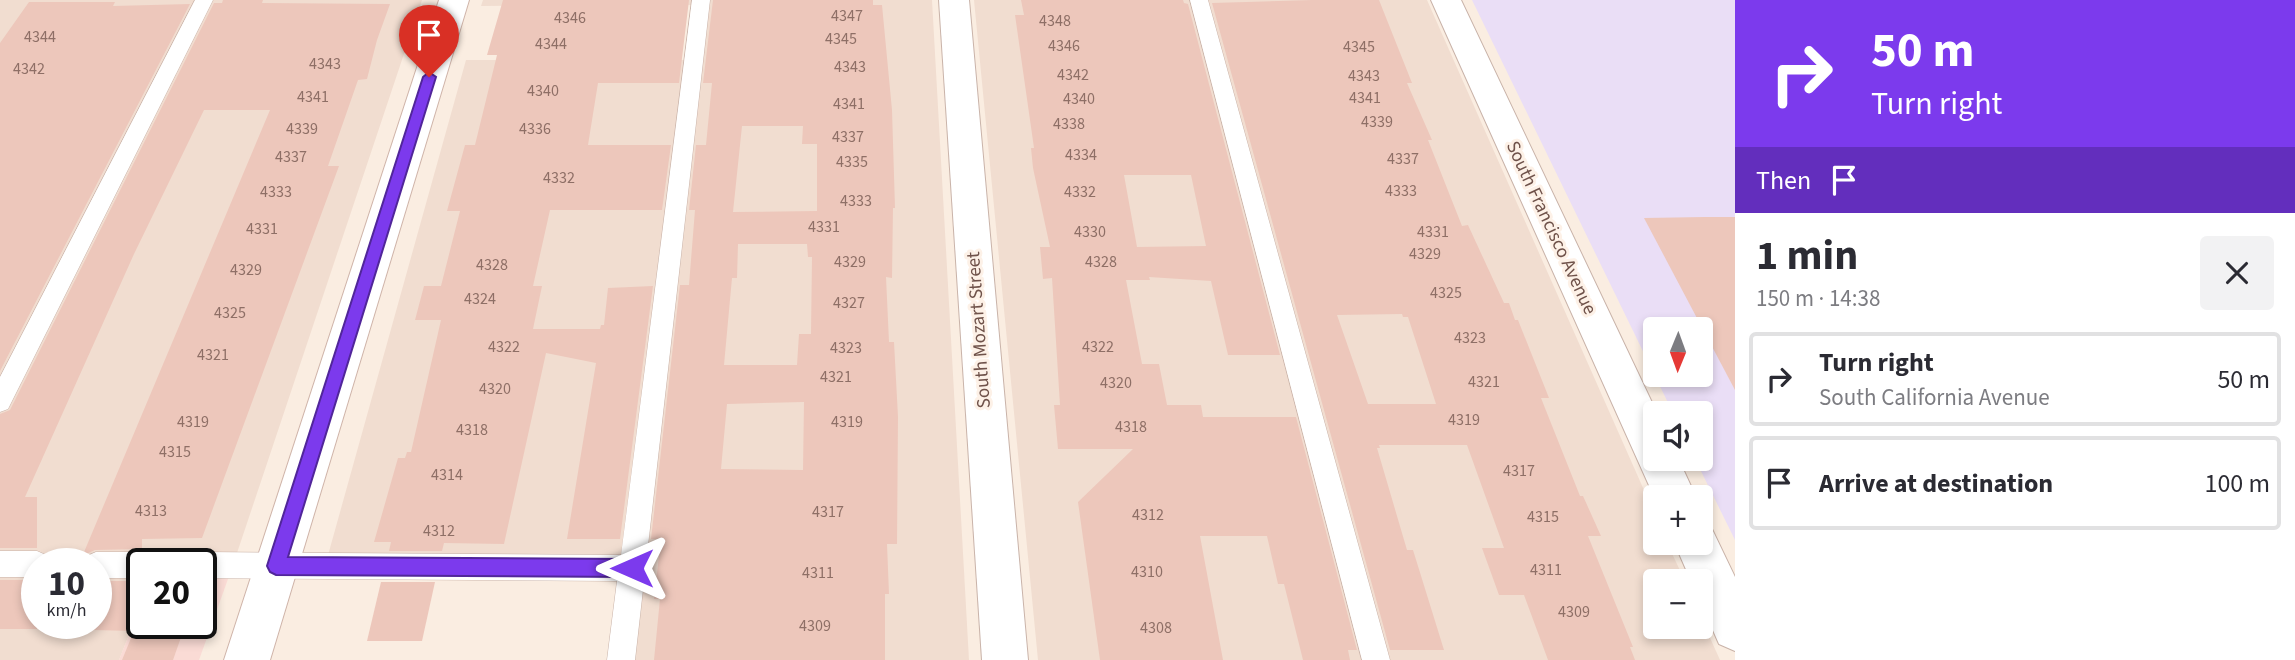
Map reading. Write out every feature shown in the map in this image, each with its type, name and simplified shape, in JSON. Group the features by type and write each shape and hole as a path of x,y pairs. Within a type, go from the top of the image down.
{"street":[{"path":"247,660 454,0"},
{"name":"South Mozart Street","path":"954,0 1004,660"},
{"name":"South Francisco Avenue","path":"1446,0 1643,429"},
{"path":"1702,555 1735,628"}],"lane":[{"path":"0,401 204,0"},
{"path":"621,660 701,0"},
{"path":"1199,0 1376,660"},
{"path":"0,564 21,565"},
{"path":"217,565 632,568"}],"shaded area":[{"path":"0,0 422,0 233,565 217,565 217,548 126,548 127,639 119,660 0,660"},
{"path":"483,0 932,0 969,660 621,660 632,568 325,566 466,60 693,60 700,5 481,6"},
{"path":"974,0 1427,0 1643,488 1643,555 1673,555 1679,569 1643,569 1643,639 1710,639 1720,660 1038,660"},
{"path":"1472,0 1735,0 1735,540 1713,495 1713,485 1708,485 1701,471 1713,471 1713,401 1667,401 1660,387 1713,387 1713,317 1643,317 1643,351"},
{"path":"217,565 233,565 217,610"},
{"path":"127,639 207,639 199,660 119,660"}],"building":[{"path":"223,0 263,0 262,3 390,4 367,79 358,80 328,166 339,166 202,538 142,539 142,548 86,548 270,110 204,110 134,254 25,497 37,497 37,548 0,548 0,414 10,410 214,3 222,3"},
{"path":"503,0 689,0 679,83 598,83 588,145 671,145 662,210 550,210 533,286 542,286 533,329 600,329 601,325 604,325 608,288 653,286 620,539 567,539 596,363 546,353 504,544 444,543 442,551 389,551 391,542 374,542 398,458 405,458 407,452 411,452 441,320 415,320 424,286 441,286 460,211 447,211 465,145 475,145 497,55 487,55"},
{"path":"713,0 873,0 873,5 882,5 892,110 895,208 892,278 886,277 889,342 894,342 898,417 897,544 887,544 889,594 885,594 885,660 654,660 660,599 654,599 661,539 651,539 680,285 689,285 695,210 689,210 696,145 706,145 712,83 703,83","holes":["742,126 803,126 802,144 817,144 817,211 733,212","738,244 807,244 808,257 812,257 811,334 799,334 797,365 724,365 732,278 737,278","804,402 803,470 721,469 727,404"]},
{"path":"1021,0 1183,0 1188,4 1280,355 1228,355 1211,281 1149,277 1150,280 1126,280 1142,364 1159,364 1167,405 1201,405 1203,417 1296,417 1357,650 1348,650 1350,660 1303,660 1284,584 1278,584 1267,536 1200,536 1223,660 1100,660 1078,502 1133,449 1058,449 1054,405 1060,405 1052,278 1043,279 1040,247 1050,247 1033,168 1031,148 1034,148 1015,15 1024,15","holes":["1124,175 1191,175 1206,246 1137,247"]},
{"path":"1379,0 1412,83 1407,83 1432,140 1428,140 1462,226 1468,225 1504,303 1509,303 1515,320 1518,320 1549,398 1541,398 1580,496 1583,496 1601,536 1588,536 1633,647 1630,647 1635,660 1548,660 1524,595 1499,595 1482,548 1504,548 1467,445 1379,445 1380,448 1377,448 1407,550 1413,550 1444,650 1390,650 1212,3","holes":["1402,314 1403,317 1408,317 1436,404 1368,404 1337,315"]},
{"path":"29,2 115,2 113,6 190,4 0,371 0,43"},
{"path":"1735,217 1735,390 1713,348 1713,317 1696,317 1644,218"},
{"path":"0,580 21,580 21,629 0,629"},
{"path":"112,581 126,581 126,631 112,630"},
{"path":"381,582 435,582 422,641 367,641"},
{"path":"131,639 180,639 173,660 122,660"}],"route":[{"path":"429,77 276,566 632,568"}]}
